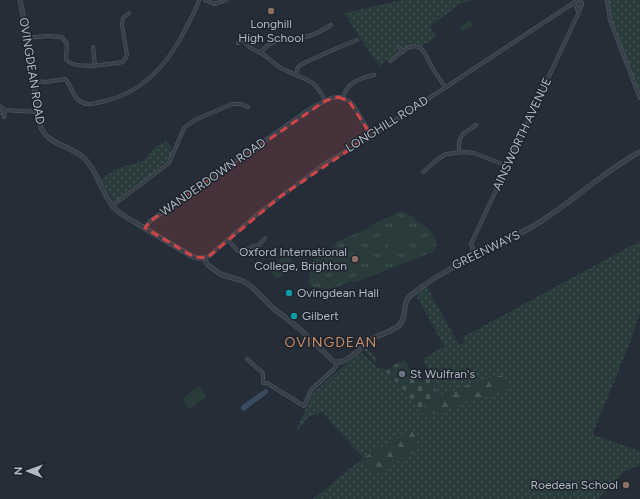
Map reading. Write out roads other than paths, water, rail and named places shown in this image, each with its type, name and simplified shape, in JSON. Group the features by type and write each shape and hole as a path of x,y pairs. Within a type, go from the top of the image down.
{"street":[{"name":"OVINGDEAN ROAD","path":"20,0 40,127 45,135 51,140 72,150 84,158 95,171 112,206 118,212 191,256 204,258 207,264 220,274 243,281 252,287 273,308 300,330 333,361 338,362"},
{"path":"33,81 46,82 66,79 78,101 86,104 125,95 148,80 165,62 181,38 199,0"},
{"path":"205,0 214,4 226,0"},
{"name":"LONGHILL ROAD","path":"204,258 209,256 244,225 295,185 336,156 371,135 579,0"},
{"name":"AINSWORTH AVENUE","path":"475,255 471,244 578,14 582,4 579,0"},
{"path":"607,0 610,20 640,98"},
{"path":"574,3 578,14"},
{"path":"27,38 47,36 62,38 67,44 67,62 89,67 123,62 127,55 122,25 123,18 129,13"},
{"path":"324,23 327,28"},
{"path":"261,53 265,46 272,42 307,37 331,25"},
{"path":"238,43 250,37"},
{"path":"344,39 346,44"},
{"path":"244,40 249,48 261,53 279,67 308,79 314,84 325,100"},
{"path":"296,74 298,67 302,64 358,40"},
{"path":"93,47 95,66"},
{"path":"399,47 403,52"},
{"path":"390,61 408,48 415,47 424,51 432,68 445,87"},
{"path":"371,135 353,105 343,98 345,91 350,85 368,76 374,75"},
{"name":"WANDERDOWN ROAD","path":"145,228 152,219 325,100 333,97 343,98"},
{"path":"112,206 169,163 184,128 195,120 232,104 241,104 248,107"},
{"path":"0,106 5,110"},
{"path":"0,113 5,110 38,112"},
{"path":"4,117 5,110"},
{"path":"281,123 284,127"},
{"path":"459,152 460,138 476,125"},
{"path":"423,172 443,156 450,153 459,152 471,152 507,166"},
{"name":"GREENWAYS","path":"338,362 347,359 372,339 398,326 403,319 405,303 410,295 454,265 520,234 539,223 616,167 640,152"},
{"path":"426,165 428,169"},
{"path":"228,240 241,253 259,245 265,238"},
{"path":"259,245 261,249"},
{"path":"246,359 262,372 263,383 267,383 304,406 311,390 334,369 338,362"}],"water":[{"path":"265,389 268,390 268,393 244,411 241,410 241,406"}],"place":[{"name":"Longhill High School","path":"271,11"},
{"name":"Oxford International College, Brighton","path":"355,259"},
{"name":"Ovingdean Hall","path":"289,293"},
{"name":"Gilbert","path":"294,316"},
{"name":"St Wulfran's","path":"402,374"},
{"name":"Roedean School","path":"626,485"}],"district":[{"name":"OVINGDEAN","path":"331,342"}]}
